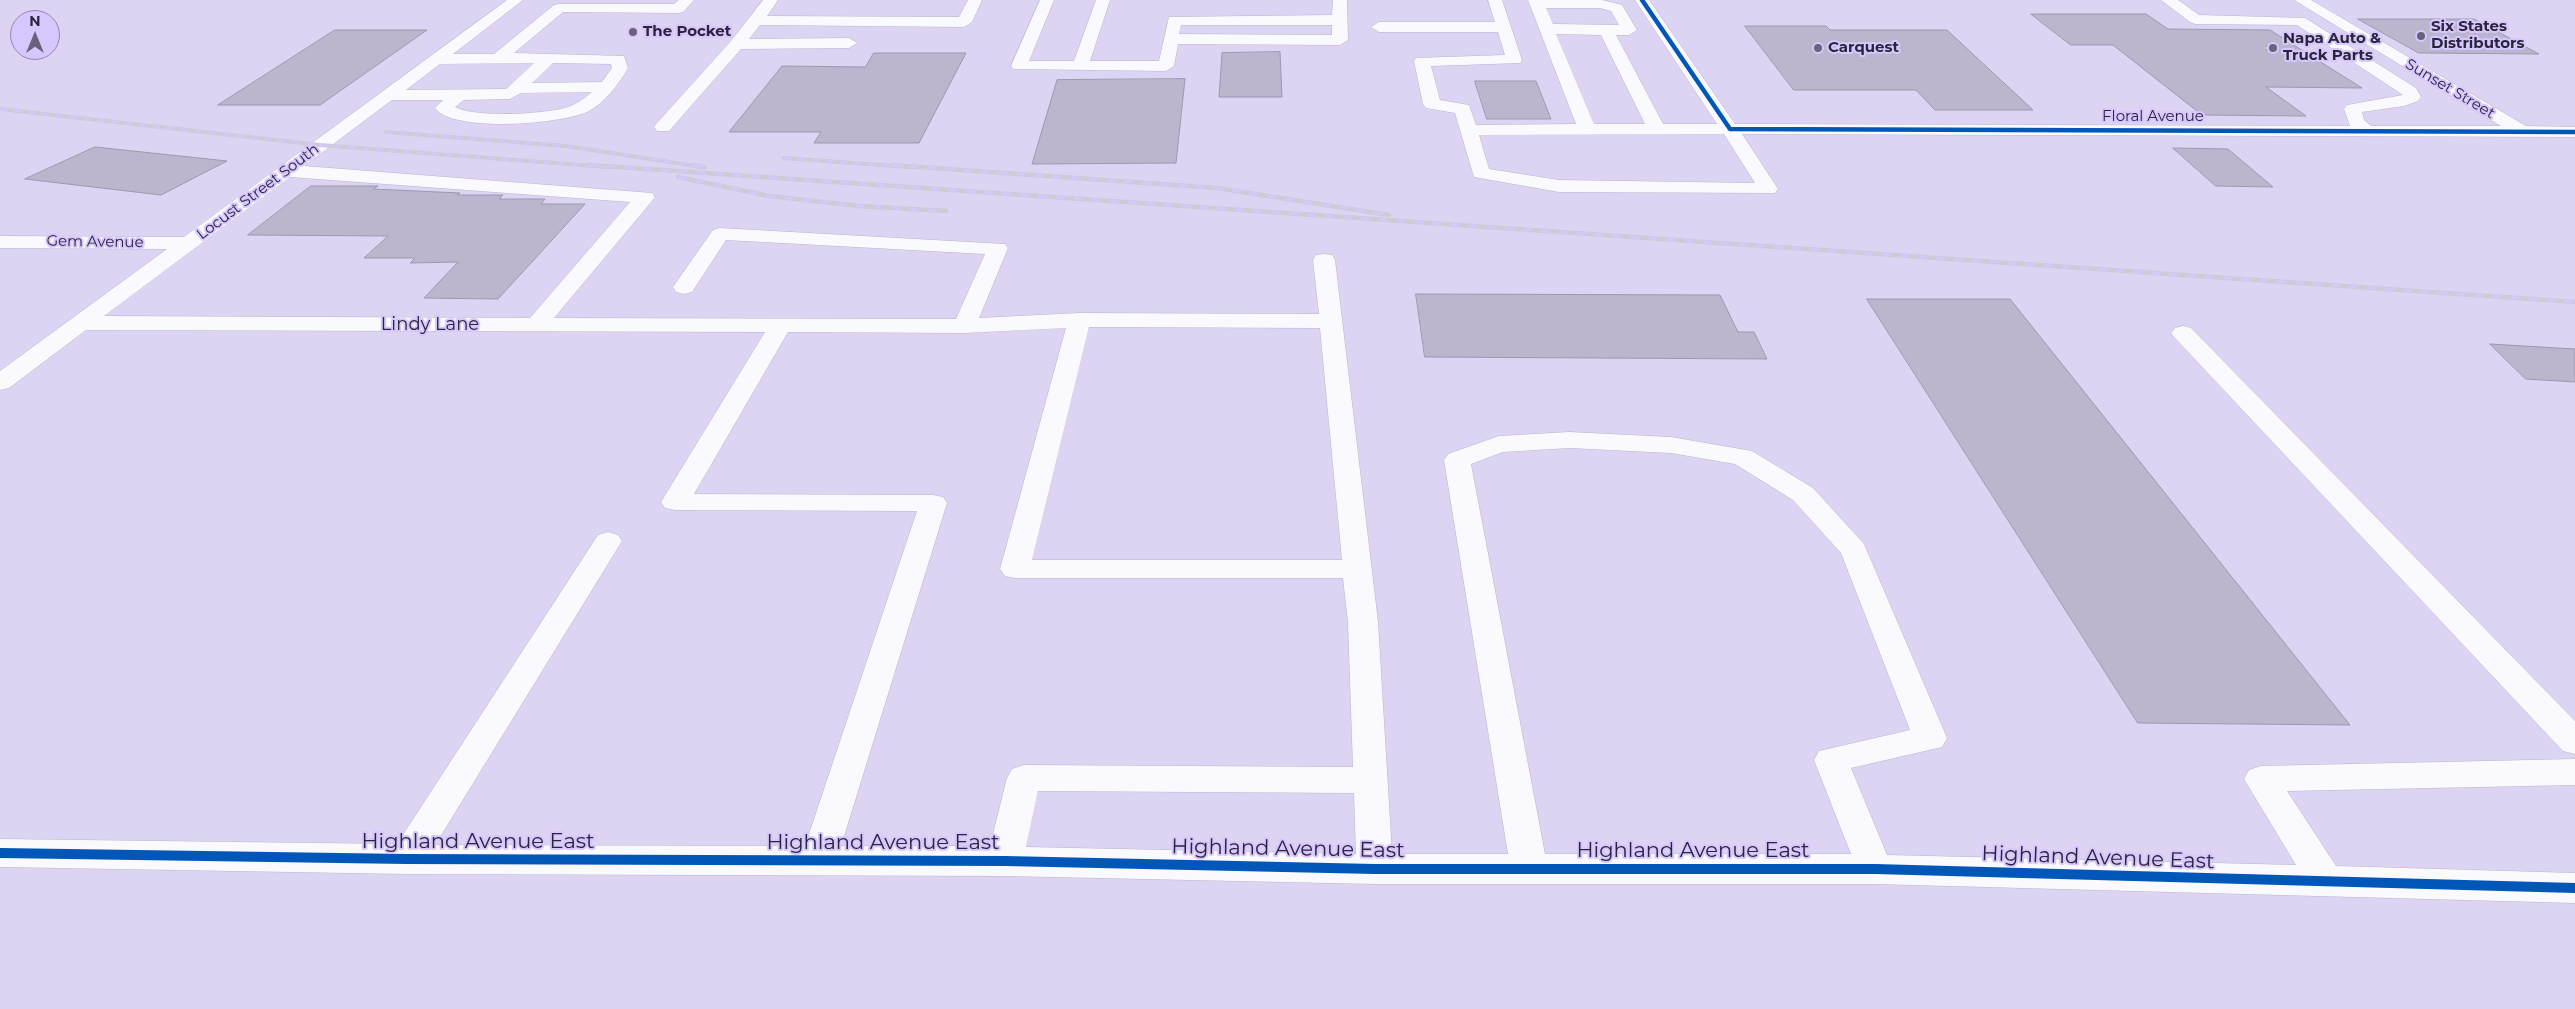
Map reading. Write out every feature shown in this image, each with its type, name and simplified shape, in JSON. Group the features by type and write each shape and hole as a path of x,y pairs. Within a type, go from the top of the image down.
{"street":[{"name":"Locust Street South","path":"0,383 190,244 516,0"},
{"path":"499,58 559,8 678,9 687,0"},
{"path":"663,127 737,44 771,0"},
{"path":"832,12 964,22 975,0"},
{"path":"1047,0 1019,66 1166,66 1174,20 1206,15 1340,20"},
{"path":"1080,66 1102,0"},
{"path":"1170,39 1340,40 1340,0"},
{"path":"1495,0 1514,60 1422,60 1432,104 1463,109 1481,173 1560,186 1768,190 1730,129 1642,0"},
{"path":"2168,0 2195,19 2300,21 2410,92 2412,97 2405,100 2361,105 2353,109 2356,122 2367,132"},
{"name":"Sunset Street","path":"2301,0 2522,132"},
{"path":"1587,129 1536,2 1598,2 1617,8 1629,30"},
{"path":"754,20 832,12 857,5"},
{"path":"1380,27 1504,27"},
{"path":"1547,30 1663,30"},
{"path":"1606,30 1657,129"},
{"path":"737,44 849,43"},
{"path":"388,95 510,94 549,58"},
{"path":"437,59 618,59 620,68 606,87 592,101 573,111 544,117 465,117 449,113 444,108 460,94"},
{"path":"517,88 606,87"},
{"name":"Floral Avenue","path":"1470,130 2575,132"},
{"path":"286,171 645,197 535,326"},
{"path":"684,287 720,234 998,248 964,326"},
{"name":"Gem Avenue","path":"0,242 190,244"},
{"path":"1324,260 1363,622 1375,869"},
{"path":"1079,320 1015,569 1357,569"},
{"name":"Lindy Lane","path":"81,323 780,327 964,326 1079,320 1331,321"},
{"path":"780,327 675,502 933,503 818,861"},
{"path":"2183,333 2575,742"},
{"path":"1529,868 1457,460 1500,444 1569,440 1671,445 1743,457 1803,494 1854,550 1930,738 1830,760 1875,869"},
{"path":"407,859 608,541"},
{"path":"2326,882 2261,779 2575,772"},
{"path":"1005,861 1024,778 1370,780"},
{"name":"Highland Avenue East","path":"0,853 407,859 1005,861 1375,869 1875,869 2575,888"}],"building":[{"path":"2031,14 2146,14 2168,29 2270,30 2362,88 2266,87 2306,116 2202,115 2113,45 2071,45"},
{"path":"2358,19 2474,19 2539,54 2419,53"},
{"path":"1745,26 1826,26 1830,30 1947,30 2033,110 1935,110 1916,90 1794,90"},
{"path":"335,30 427,30 320,105 218,105"},
{"path":"1280,52 1282,97 1219,97 1222,53"},
{"path":"874,53 966,53 919,143 814,143 821,132 729,132 782,66 865,67"},
{"path":"1185,79 1176,163 1032,164 1057,80"},
{"path":"1475,81 1536,81 1551,119 1487,119"},
{"path":"95,147 227,161 161,195 25,179"},
{"path":"2173,148 2228,149 2273,187 2216,186"},
{"path":"311,186 378,186 373,189 460,193 457,195 503,195 499,199 545,199 541,204 585,204 498,299 424,298 458,262 410,263 415,258 364,258 388,236 248,235"},
{"path":"1416,294 1720,295 1738,332 1754,332 1767,359 1425,357"},
{"path":"1867,299 2010,299 2350,725 2138,723"},
{"path":"2490,344 2575,349 2575,382 2526,379"}],"railway":[{"path":"0,109 320,145 607,167"},
{"path":"386,132 566,146 702,167"},
{"path":"784,158 909,167"},
{"path":"589,165 2575,302"},
{"path":"694,165 704,167"},
{"path":"891,165 1217,188 1389,215"},
{"path":"678,177 769,196 859,206 946,211"}],"cycle path":[{"path":"1642,0 1730,129 2575,132"},
{"path":"0,853 407,859 1005,861 1375,869 1875,869 2575,888"}],"place":[{"name":"The Pocket","path":"633,32"},
{"name":"Six States Distributors","path":"2421,36"},
{"name":"Carquest","path":"1818,48"},
{"name":"Napa Auto & Truck Parts","path":"2273,48"}]}
